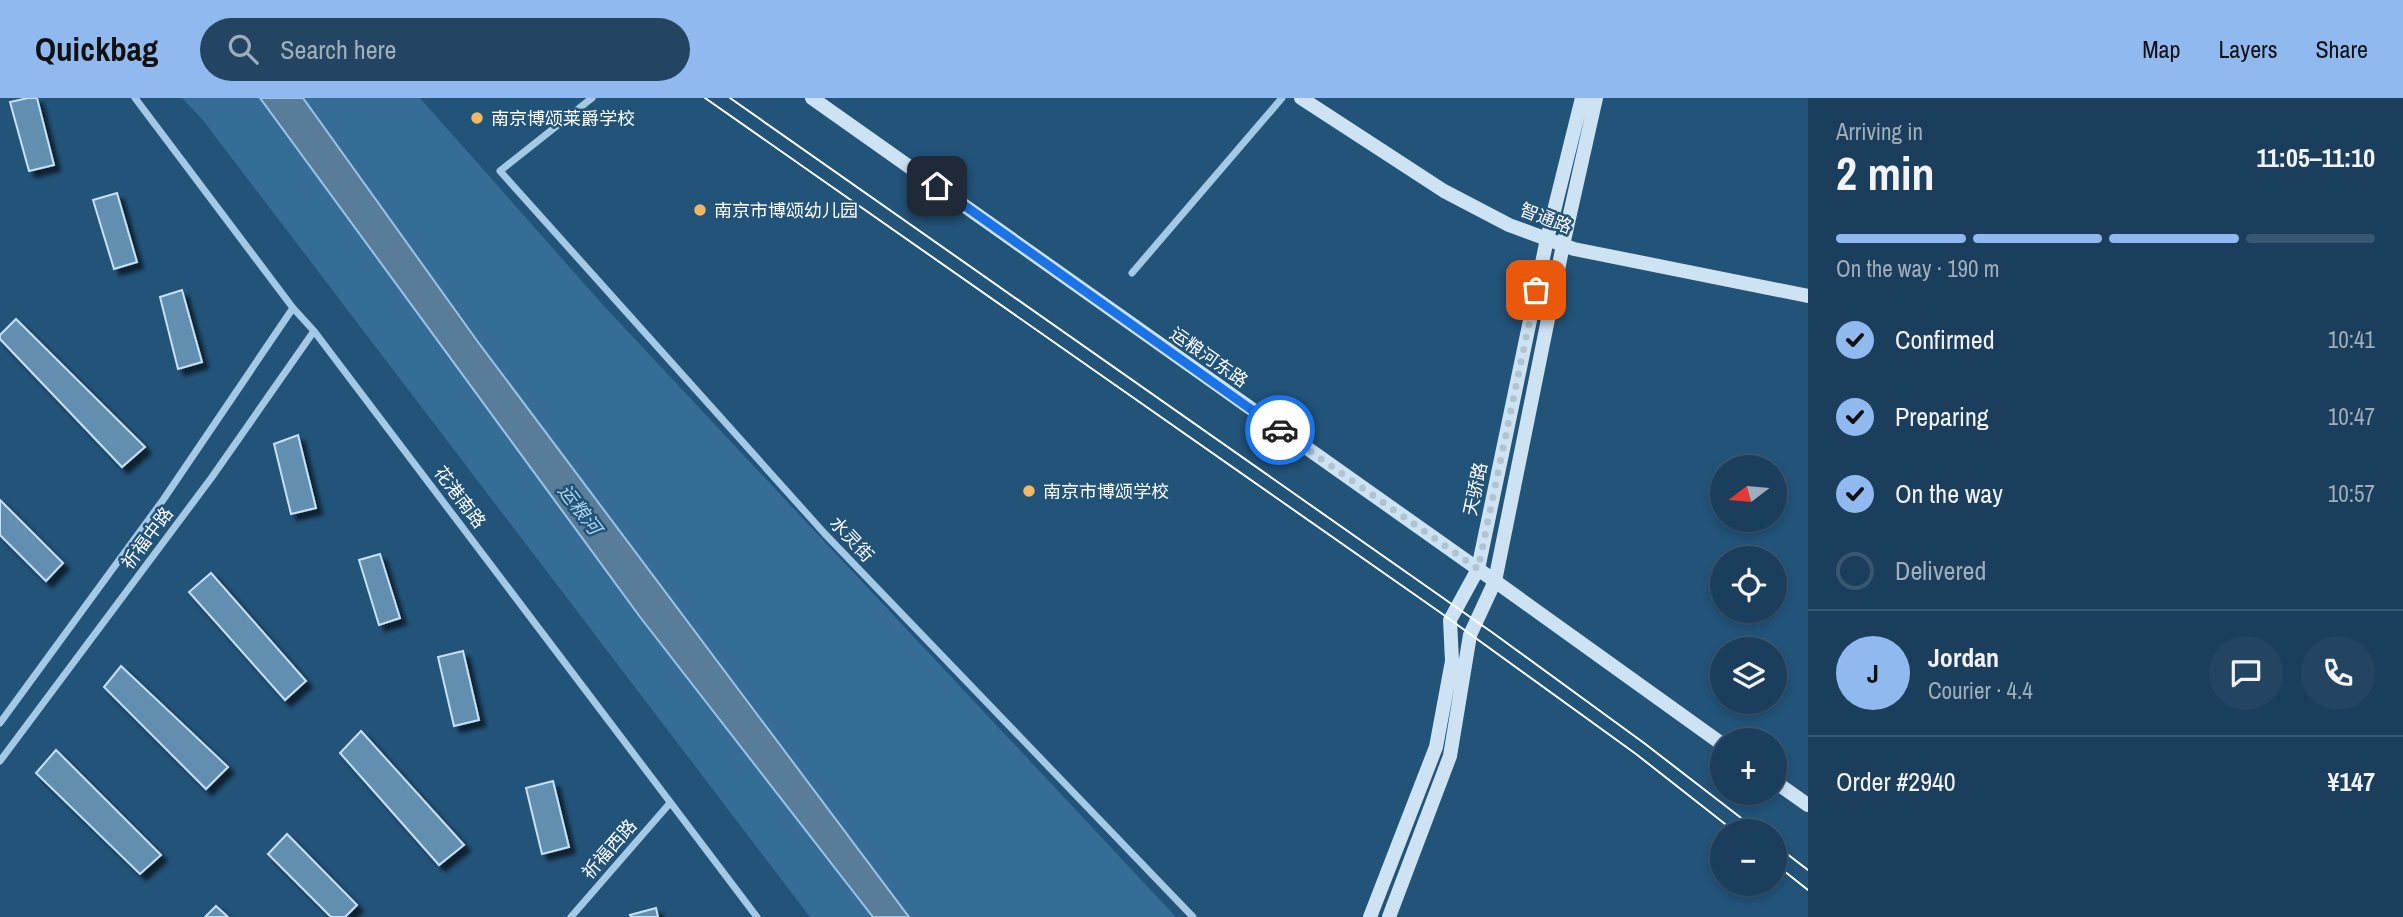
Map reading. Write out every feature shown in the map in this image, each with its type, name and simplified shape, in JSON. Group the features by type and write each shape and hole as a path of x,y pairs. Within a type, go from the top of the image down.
{"street":[{"name":"花港南路","path":"135,98 757,917"},
{"name":"水灵街","path":"592,98 500,171 825,534 1193,917"},
{"name":"运粮河东路","path":"812,98 1710,735"},
{"path":"1132,273 1282,98"},
{"name":"智通路","path":"1301,98 1444,191 1509,225 1574,249 1808,296"},
{"name":"天骄路","path":"1370,917 1436,747 1452,661 1450,620 1478,569 1547,239 1582,98"},
{"path":"1389,917 1450,756 1470,635 1495,581 1563,245 1596,98"},
{"name":"祈福中路","path":"0,723 163,500 293,308"},
{"name":"祈福中路","path":"0,761 212,477 314,331"},
{"path":"1787,790 1808,805"},
{"name":"祈福西路","path":"571,917 670,803"}],"shaded area":[{"path":"182,98 420,98 603,305 1176,917 810,917 202,119"}],"water":[{"name":"运粮河","path":"260,98 303,98 478,342 909,917 873,917 640,617"}],"building":[{"path":"37,98 54,165 29,171 10,102"},
{"path":"117,193 137,262 114,269 93,200"},
{"path":"182,290 202,362 178,369 160,297"},
{"path":"16,319 145,447 122,467 0,339 0,335"},
{"path":"298,435 316,508 291,514 274,444"},
{"path":"0,500 63,563 46,581 0,535"},
{"path":"380,554 400,618 379,625 359,560"},
{"path":"211,573 306,681 285,700 189,592"},
{"path":"463,651 479,720 454,726 438,657"},
{"path":"121,666 228,767 206,789 104,687"},
{"path":"361,731 464,845 439,865 340,753"},
{"path":"56,750 161,855 140,874 36,773"},
{"path":"553,781 569,847 542,854 526,788"},
{"path":"287,834 357,905 345,917 331,917 268,854"},
{"path":"216,906 228,917 205,917"},
{"path":"656,908 658,917 630,915"}],"tram line":[{"path":"705,98 1441,613 1636,754 1719,819"},
{"path":"730,98 1493,633 1742,819"},
{"path":"1787,854 1808,870"},
{"path":"1787,873 1808,890"}],"way so far":[{"path":"1280,430 1478,569 1536,290"}],"place":[{"name":"南京博颂莱爵学校","path":"477,118"},
{"name":"南京市博颂幼儿园","path":"700,210"},
{"name":"南京市博颂学校","path":"1029,491"}],"route":[{"path":"937,186 1280,430"}]}
